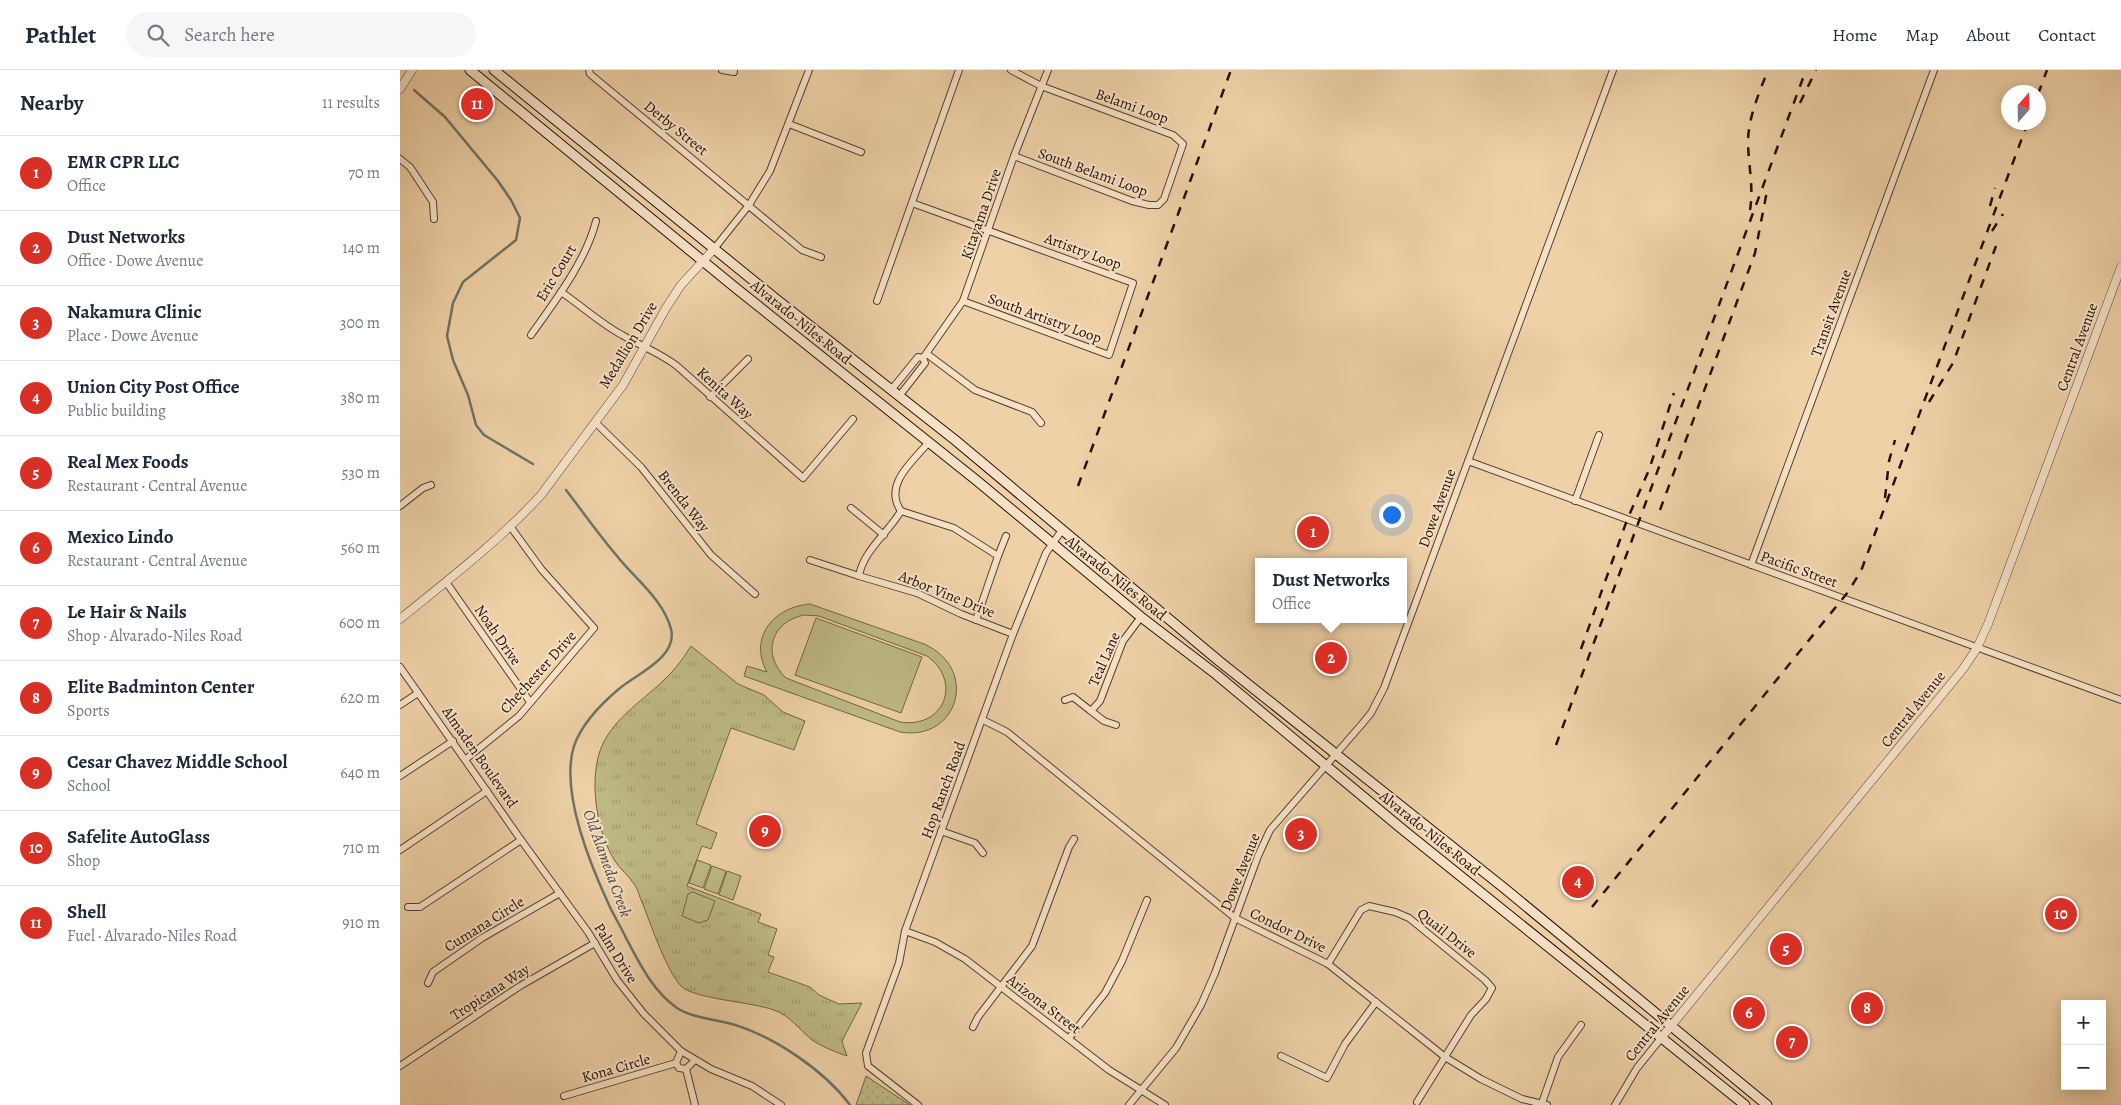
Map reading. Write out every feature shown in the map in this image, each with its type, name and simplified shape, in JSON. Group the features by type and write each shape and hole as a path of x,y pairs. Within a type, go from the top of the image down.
{"main road":[{"name":"Alvarado-Niles Road","path":"470,70 703,261 929,442 1141,617 1217,675 1402,829 1745,1105"},
{"name":"Alvarado-Niles Road","path":"494,70 714,249 896,392 1224,665 1672,1026 1767,1105"}],"street":[{"path":"400,89 412,70"},
{"name":"Derby Street","path":"590,70 590,74 802,250 821,257"},
{"path":"722,70 734,72"},
{"name":"Medallion Drive","path":"400,619 510,526 541,495 623,385 681,285 714,249 749,205 770,171 809,70"},
{"path":"876,301 959,70"},
{"name":"Belami Loop","path":"1011,70 1041,86 1165,131 1184,144"},
{"name":"Kitayama Drive","path":"896,392 924,362 925,356 963,301 1014,156 1048,70"},
{"name":"Dowe Avenue","path":"1130,1105 1176,1048 1202,1004 1270,830 1371,713 1384,688 1613,70"},
{"name":"Transit Avenue","path":"1751,565 1934,70"},
{"path":"789,124 861,152"},
{"name":"South Belami Loop","path":"1014,156 1137,202 1158,205 1164,199 1184,144"},
{"path":"400,159 410,167 433,202 434,219"},
{"path":"912,203 989,230"},
{"name":"Eric Court","path":"531,335 561,292 592,238 596,221"},
{"name":"Artistry Loop","path":"989,230 1133,283 1122,318"},
{"name":"Central Avenue","path":"1615,1105 1637,1068 1963,669 1977,648 1988,624 2121,267"},
{"name":"Kenita Way","path":"561,292 581,305 601,322 663,356 677,366 802,478 853,419"},
{"name":"South Artistry Loop","path":"963,301 1109,355 1122,318"},
{"path":"925,356 975,390 1032,412 1041,423"},
{"path":"710,397 748,359"},
{"name":"Brenda Way","path":"595,422 641,467 711,555 756,594"},
{"path":"1575,501 1599,435"},
{"path":"929,442 896,482 894,497 901,511 954,528 998,556"},
{"name":"Pacific Street","path":"1468,461 2121,700"},
{"path":"400,506 423,488 431,485"},
{"path":"851,508 884,535"},
{"path":"859,576 865,559 901,511"},
{"name":"Chechester Drive","path":"466,759 519,716 594,628 542,570 510,526"},
{"name":"Hop Ranch Road","path":"918,1105 868,1066 866,1053 899,963 905,931 1013,634 1052,543 1062,530"},
{"path":"976,620 1006,536"},
{"name":"Arbor Vine Drive","path":"810,560 917,593 976,620 1013,634"},
{"name":"Noah Drive","path":"446,582 530,702"},
{"name":"Teal Lane","path":"1091,711 1100,701 1123,642 1141,617"},
{"name":"Almaden Boulevard","path":"400,667 538,862"},
{"path":"400,705 418,693"},
{"name":"Teal Lane","path":"1064,700 1073,696 1104,721 1116,726"},
{"name":"Condor Drive","path":"983,720 1007,732 1234,918 1328,964 1445,1057 1481,1079 1520,1102 1544,1104"},
{"path":"400,776 453,741"},
{"path":"400,850 487,791"},
{"path":"941,831 975,843 983,853"},
{"path":"973,1027 978,1017 1032,946 1069,847 1074,839"},
{"path":"408,907 420,907 521,840"},
{"name":"Palm Drive","path":"538,862 595,943 627,995 659,1031 681,1051 695,1060 752,1086 781,1105"},
{"name":"Cumana Circle","path":"428,983 433,972 482,938 560,893"},
{"path":"1070,1038 1105,993 1118,969 1146,900"},
{"name":"Quail Drive","path":"1328,964 1362,910 1370,906 1395,912 1408,918 1486,980 1492,988 1471,1016 1445,1057"},
{"name":"Arizona Street","path":"905,931 935,942 965,959 1070,1038 1109,1070 1165,1105"},
{"name":"Tropicana Way","path":"400,1066 520,986 595,943"},
{"path":"1281,1056 1327,1078 1345,1044 1376,1002"},
{"path":"1544,1104 1558,1057 1581,1025"},
{"path":"681,1051 676,1063 680,1068 686,1069"},
{"path":"1417,1102 1445,1057"},
{"path":"686,1069 695,1060"},
{"name":"Kona Circle","path":"564,1096 676,1063"},
{"path":"686,1069 695,1105"}],"green space":[{"path":"810,604 924,644 941,655 952,670 956,685 955,701 948,715 936,726 920,732 900,732 744,676 747,666 767,672 762,659 761,647 763,636 768,626 776,618 785,611 797,606","holes":["804,615 819,616 927,656 938,667 944,678 946,690 944,701 937,711 928,718 915,722 900,722 786,678 778,669 772,649 773,640 777,632 784,624 793,619"]},
{"path":"816,618 922,657 901,713 795,675"},
{"path":"691,646 738,684 764,695 783,712 805,721 794,750 731,728 696,824 717,833 711,849 702,846 687,886 761,914 758,922 777,929 768,955 774,957 768,972 810,987 819,995 839,1004 862,1003 842,1042 847,1056 812,1040 779,1012 764,1007 699,995 682,987 665,959 637,888 619,867 609,850 599,822 595,792 595,778 600,751 611,730 671,673"},
{"path":"697,860 711,865 703,888 689,883"},
{"path":"712,866 726,871 718,894 704,889"},
{"path":"727,871 741,876 733,900 719,895"},
{"path":"693,892 715,901 708,920 699,923 682,916 688,894"},
{"path":"866,1076 910,1105 856,1105"}],"waterway":[{"name":"Old Alameda Creek","path":"414,90 445,117 498,181 520,218 516,240 463,282 453,303 447,336 453,360 468,395 476,425 484,435 533,464"},
{"name":"Old Alameda Creek","path":"566,490 610,548 662,608 671,629 672,639 662,656 645,671 620,688 600,707 587,721 574,746 571,764 574,805 586,849 609,905 642,967 668,1001 690,1014 748,1029 780,1046 812,1067 850,1105"}],"railway":[{"path":"1078,486 1231,70"},
{"path":"1750,210 1751,192 1748,149 1750,122 1768,70"},
{"path":"1556,745 1806,70"},
{"path":"1800,103 1816,70"},
{"path":"2041,85 2047,70"},
{"path":"1592,907 1848,592 1861,571 2025,130"},
{"path":"1990,206 1995,188"},
{"path":"1660,510 1755,253 1767,191"},
{"path":"1992,231 2003,214"},
{"path":"1929,402 1953,363 1996,246"},
{"path":"1581,649 1627,520 1649,470 1674,393"},
{"path":"1885,498 1889,461 1895,440"}],"place":[{"name":"Shell","path":"477,104"},
{"name":"EMR CPR LLC","path":"1313,532"},
{"name":"Dust Networks","path":"1331,658"},
{"name":"Cesar Chavez Middle School","path":"765,831"},
{"name":"Nakamura Clinic","path":"1301,834"},
{"name":"Union City Post Office","path":"1578,882"},
{"name":"Safelite AutoGlass","path":"2061,914"},
{"name":"Real Mex Foods","path":"1786,949"},
{"name":"Elite Badminton Center","path":"1867,1008"},
{"name":"Mexico Lindo","path":"1749,1013"},
{"name":"Le Hair & Nails","path":"1792,1042"}]}
